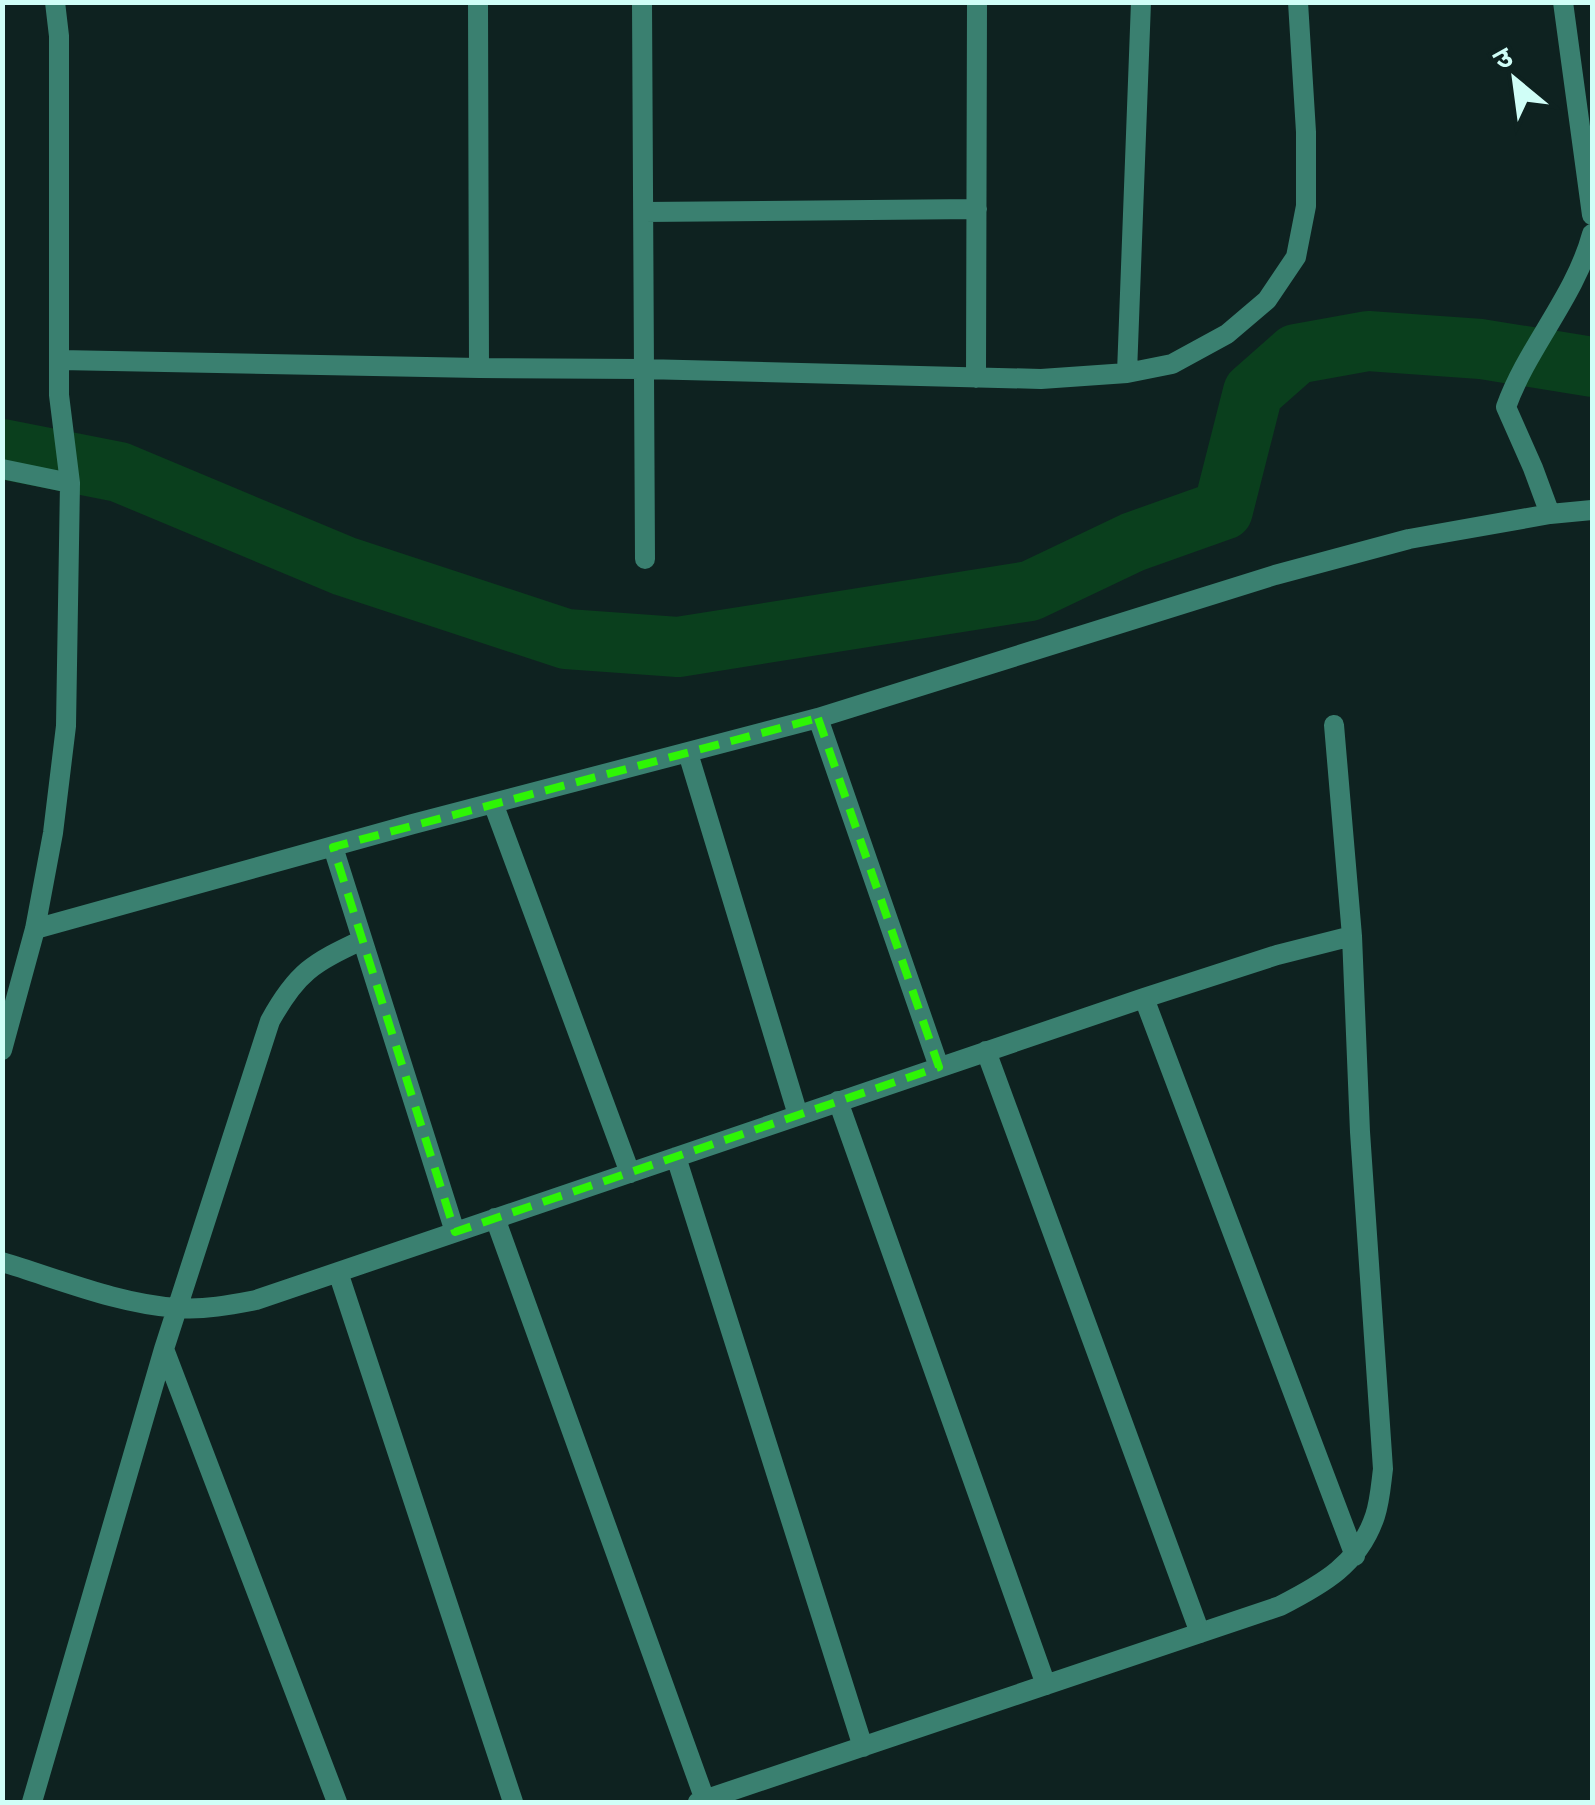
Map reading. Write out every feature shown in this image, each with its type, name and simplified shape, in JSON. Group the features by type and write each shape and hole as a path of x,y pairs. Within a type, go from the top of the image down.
{"street":[{"path":"2,1050 34,929 53,833 66,726 70,483 60,395 59,36 55,2"},
{"path":"478,2 478,368"},
{"path":"642,2 644,558"},
{"path":"976,378 977,2"},
{"path":"1127,373 1141,2"},
{"path":"60,360 1041,379 1127,373 1172,364 1227,334 1266,300 1296,257 1306,206 1298,2"},
{"path":"1563,2 1592,215"},
{"path":"644,212 977,209"},
{"path":"1550,514 1506,407 1515,382 1584,262 1592,234"},
{"path":"2,469 70,483"},
{"path":"34,929 818,718 1275,574 1410,539 1592,510"},
{"path":"818,718 939,1067"},
{"path":"495,1218 701,1802 1280,1606 1321,1585 1355,1556 1376,1515 1383,1468 1360,1132 1352,936 1334,725"},
{"path":"688,752 798,1115"},
{"path":"493,803 630,1172"},
{"path":"332,847 455,1232"},
{"path":"2,1262 124,1299 178,1308 220,1307 256,1300 1144,998 1276,955 1352,936"},
{"path":"32,1802 164,1350 270,1021 304,972 362,940"},
{"path":"1144,998 1355,1556"},
{"path":"986,1051 1200,1633"},
{"path":"838,1101 1046,1684"},
{"path":"676,1157 863,1747"},
{"path":"338,1272 512,1802"},
{"path":"164,1350 337,1802"}],"highlighted area":[{"path":"818,718 939,1067 455,1232 333,847"}],"waterway":[{"path":"2,449 119,472 344,566 566,639 678,647 1030,591 1133,542 1223,510 1253,392 1296,354 1368,341 1481,349 1592,367"}]}
